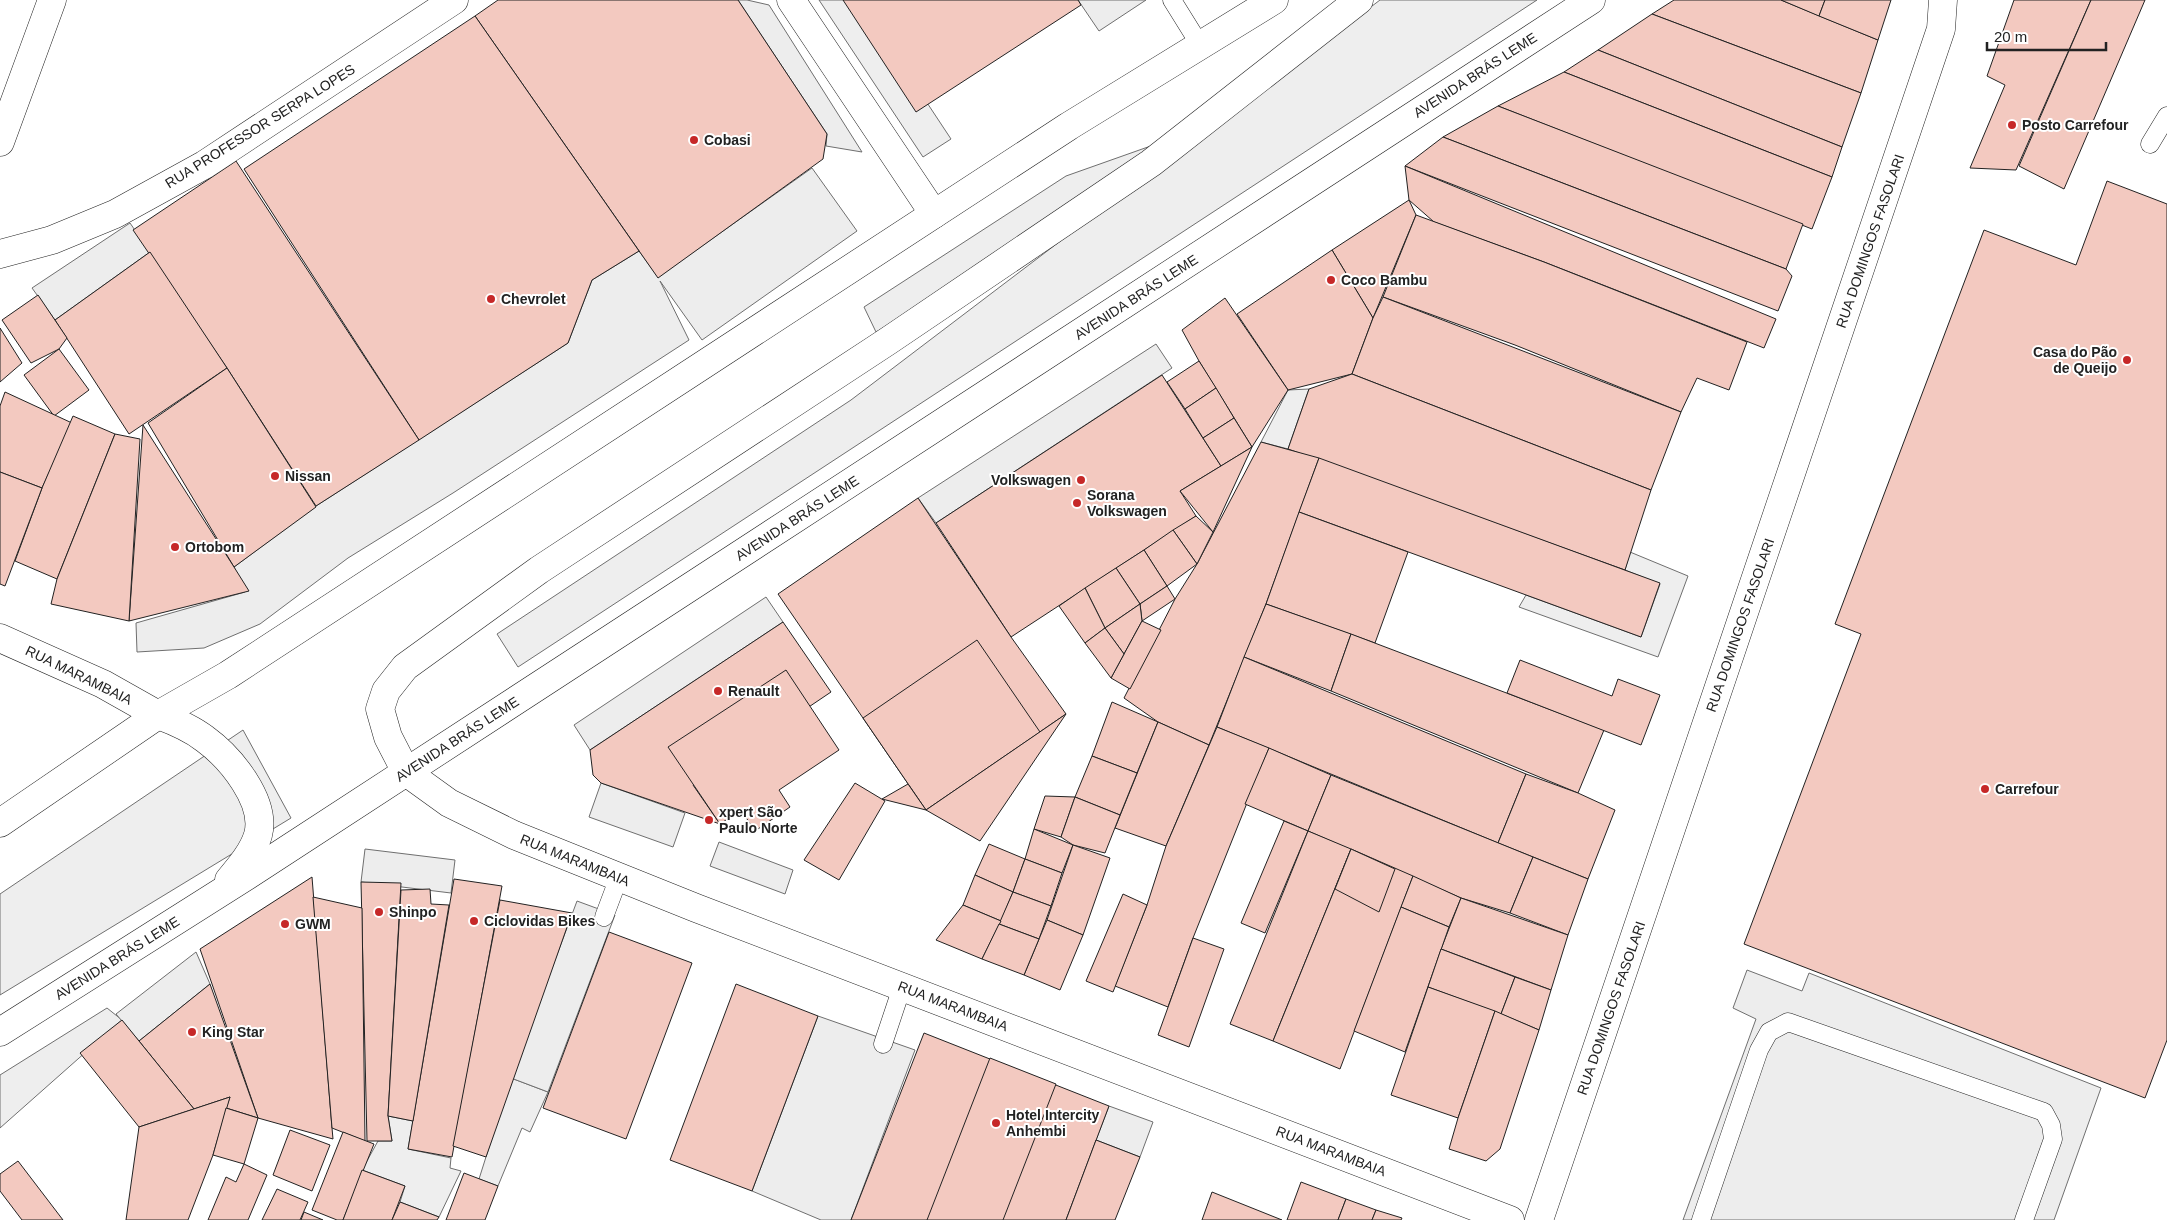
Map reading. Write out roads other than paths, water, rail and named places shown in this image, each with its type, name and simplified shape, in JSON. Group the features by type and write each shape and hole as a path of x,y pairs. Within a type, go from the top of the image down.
{"main road":[{"path":"0,142 52,0"},
{"name":"RUA PROFESSOR SERPA LOPES","path":"0,254 52,240 115,214 204,165 454,0"},
{"path":"791,0 934,214"},
{"path":"0,823 158,715 228,675 1069,126 1274,0"},
{"path":"406,772 388,737 380,709 386,691 406,668 539,570 888,341 1151,163 1359,0"},
{"name":"AVENIDA BRÁS LEME","path":"0,1032 202,905 1591,0"},
{"name":"RUA DOMINGOS FASOLARI","path":"1941,29 1943,0"},
{"name":"RUA DOMINGOS FASOLARI","path":"1539,1220 1941,29 1953,0"},
{"name":"RUA MARAMBAIA","path":"0,638 103,684 205,739 226,759 248,786 256,804 259,819 258,835 242,865 224,886 202,905"},
{"name":"RUA MARAMBAIA","path":"406,772 450,803 498,827 619,877 1510,1220"}],"lane":[{"path":"1172,0 1200,46"},
{"path":"2150,144 2167,116"},
{"path":"604,917 619,877"},
{"path":"883,1044 902,987"},
{"path":"1701,1220 1759,1050 1770,1032 1788,1022 2044,1112 2051,1125 2053,1138 2024,1220"}],"place":[{"name":"Posto Carrefour","path":"2012,125"},
{"name":"Cobasi","path":"694,140"},
{"name":"Coco Bambu","path":"1331,280"},
{"name":"Chevrolet","path":"491,299"},
{"name":"Casa do Pão de Queijo","path":"2127,360"},
{"name":"Nissan","path":"275,476"},
{"name":"Volkswagen","path":"1081,480"},
{"name":"Sorana Volkswagen","path":"1077,503"},
{"name":"Ortobom","path":"175,547"},
{"name":"Renault","path":"718,691"},
{"name":"Carrefour","path":"1985,789"},
{"name":"xpert São Paulo Norte","path":"709,820"},
{"name":"Shinpo","path":"379,912"},
{"name":"Ciclovidas Bikes","path":"474,921"},
{"name":"GWM","path":"285,924"},
{"name":"King Star","path":"192,1032"},
{"name":"Hotel Intercity Anhembi","path":"996,1123"}]}
